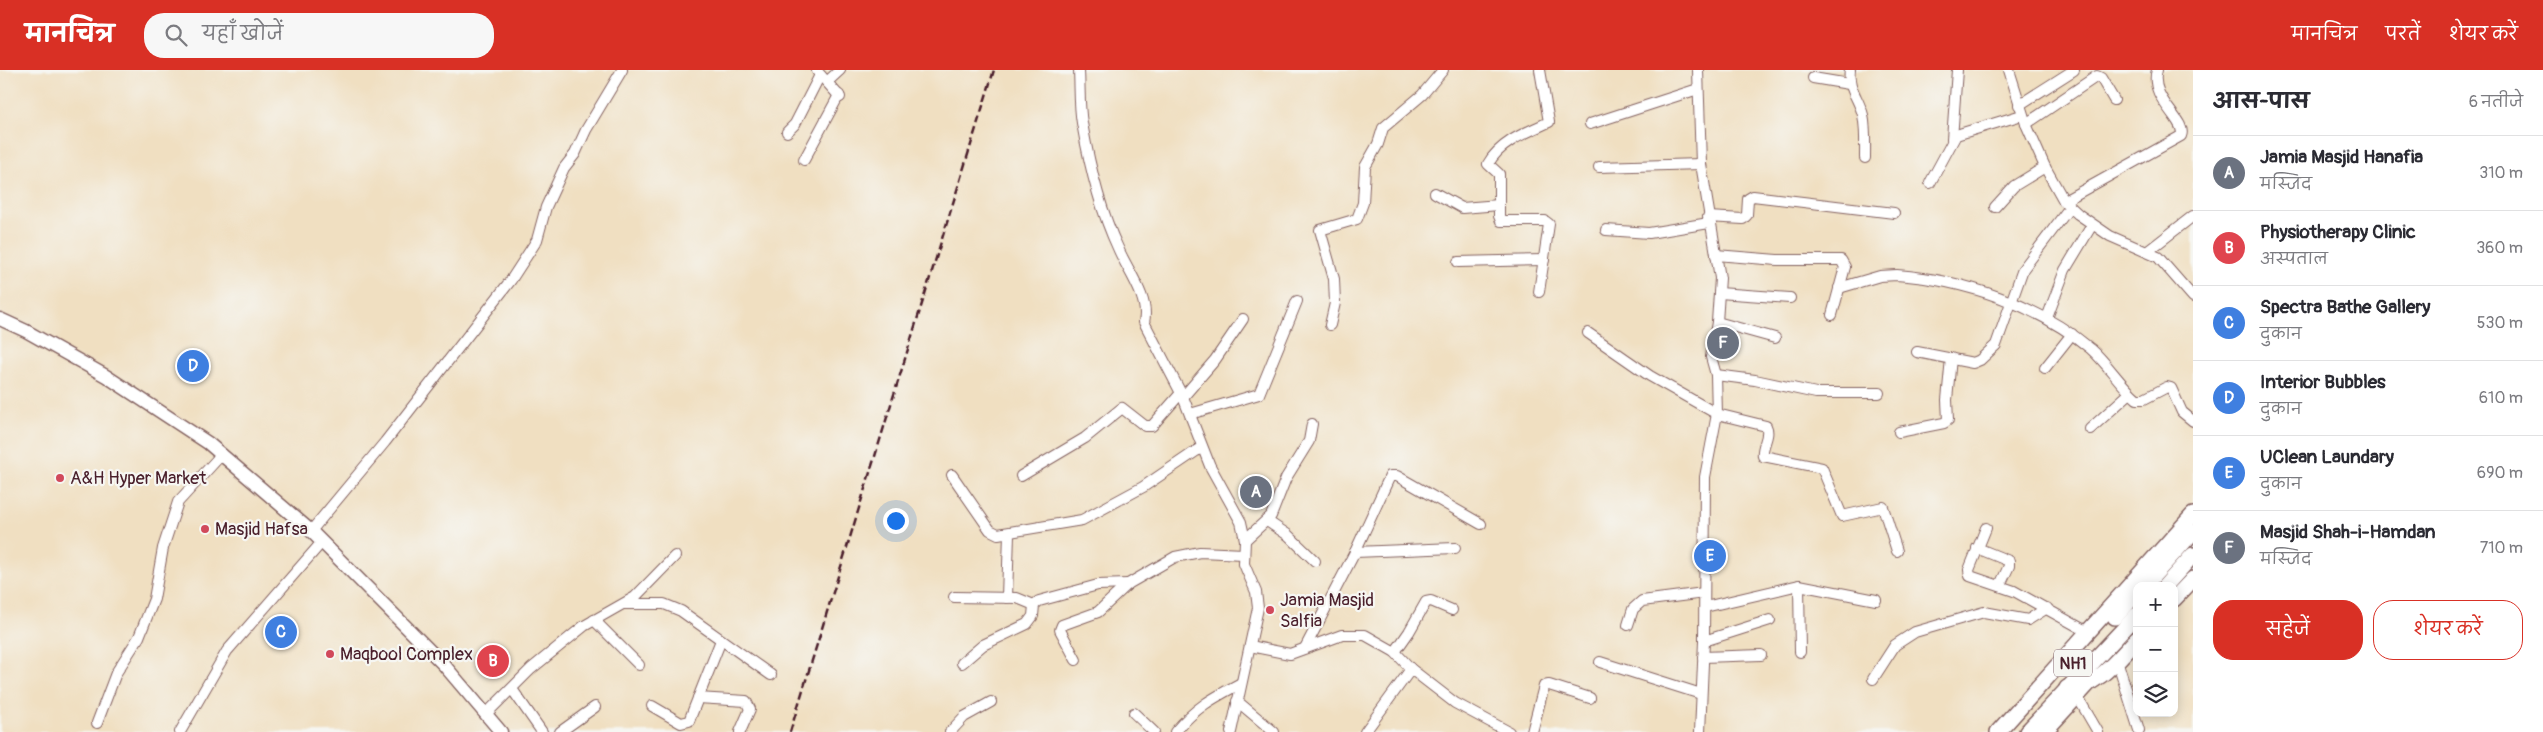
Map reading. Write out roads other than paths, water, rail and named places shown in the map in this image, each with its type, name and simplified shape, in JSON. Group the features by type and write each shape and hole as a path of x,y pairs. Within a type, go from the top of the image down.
{"highway":[{"path":"1998,732 2193,515"},
{"path":"2148,582 2193,532"},
{"path":"2169,582 2193,555"},
{"path":"2178,595 2193,579"},
{"name":"NH1","path":"2009,732 2133,598"},
{"name":"NH1","path":"2026,732 2072,692 2133,620"},
{"path":"2044,732 2072,692 2088,684 2118,660 2133,643"}],"main road":[{"path":"0,319 26,331 106,376 208,443 311,531 444,665 487,713 501,732"}],"street":[{"path":"311,531 385,442 516,272 537,240 546,207 564,168 575,154 586,130 622,70"},
{"path":"788,132 795,124 821,76 840,70"},
{"path":"1079,70 1082,123 1097,186 1118,249 1129,267 1146,313 1144,322 1182,395 1215,476 1238,514 1245,540 1246,570 1258,604 1231,732"},
{"path":"1330,325 1334,303 1334,279 1320,230 1357,219 1363,204 1365,167 1378,144 1383,128 1422,95 1443,70"},
{"path":"1539,292 1550,227 1548,222 1501,220 1499,216 1500,174 1488,164 1492,157 1517,136 1549,122 1540,70"},
{"path":"1698,70 1698,137 1708,220 1716,255 1720,293 1711,357 1716,376 1716,414 1705,478 1705,607 1700,732"},
{"path":"1850,70 1850,84 1864,120 1866,158"},
{"path":"1930,183 1952,139 1957,70"},
{"path":"2008,70 2022,115 2045,166 2067,204 2092,224 2116,239 2148,251 2168,266 2193,297"},
{"path":"2022,115 2074,70"},
{"path":"1917,352 1976,362 1994,348 2019,278 2067,204 2181,136 2182,128 2156,90 2155,83 2158,70"},
{"path":"804,160 839,96 821,76"},
{"path":"1952,139 1966,130 2022,115 2097,76 2101,78 2114,100"},
{"path":"1813,78 1850,84"},
{"path":"1590,124 1698,89"},
{"path":"1599,167 1701,164"},
{"path":"1995,207 2014,186 2045,166"},
{"path":"1435,193 1462,208 1500,205"},
{"path":"1606,230 1657,233 1708,220 1743,219 1747,215 1748,199 1753,196 1894,213"},
{"path":"2148,251 2193,216"},
{"path":"2047,318 2065,270 2092,224"},
{"path":"1716,255 1777,260 1841,260 1845,267 1832,315"},
{"path":"1458,262 1544,260"},
{"path":"1839,288 1880,276 1907,276 1974,289 2010,302 2047,318 2072,334 2097,355 2130,393 2141,400 2167,387 2171,388 2182,412 2193,421"},
{"path":"1720,293 1790,298"},
{"path":"1190,414 1259,394 1297,301"},
{"path":"1021,476 1085,438 1122,408 1144,426 1152,426 1215,360 1243,319"},
{"path":"1717,322 1774,338"},
{"path":"1588,333 1650,376 1716,414 1766,426 1768,432 1762,453 1765,458 1822,468 1842,516 1883,507 1897,550"},
{"path":"2045,368 2072,334"},
{"path":"1899,432 1948,420 1947,400 1950,358"},
{"path":"1716,376 1755,380 1816,393 1879,393"},
{"path":"2090,429 2130,393"},
{"path":"1245,540 1267,520 1273,511 1286,478 1309,441 1312,424"},
{"path":"952,475 990,530 995,534 1009,533 1082,520 1143,487 1202,447"},
{"path":"97,723 116,673 139,637 154,598 163,548 178,502 221,455"},
{"path":"1305,648 1355,552 1386,480 1393,475 1481,524"},
{"path":"1267,520 1283,531 1315,561"},
{"path":"1986,528 1969,570 1970,576 2000,585 2088,632"},
{"path":"1007,598 1009,533"},
{"path":"180,732 227,651 322,542"},
{"path":"1355,552 1455,548"},
{"path":"1977,548 2009,561 2010,566 2000,585"},
{"path":"1076,660 1060,627 1098,612 1128,584 1175,557 1200,552 1244,554"},
{"path":"487,713 531,669 594,620 635,597 675,556"},
{"path":"954,597 1021,599 1034,605 1098,585 1128,584"},
{"path":"1705,607 1799,585 1876,600"},
{"path":"1799,585 1800,652"},
{"path":"1628,625 1633,609 1642,601 1704,593"},
{"path":"1394,652 1409,632 1426,602 1431,601 1452,610"},
{"path":"623,604 664,604 674,607 771,675"},
{"path":"962,663 983,645 1027,624 1033,616 1034,605"},
{"path":"1873,679 1895,645 1915,632 1984,612 2028,620 2046,608"},
{"path":"594,620 639,665"},
{"path":"1704,641 1770,620"},
{"path":"1250,646 1284,654 1342,635 1358,633 1376,639 1455,703 1503,731"},
{"path":"652,706 684,723 689,721 721,640"},
{"path":"1703,657 1761,655"},
{"path":"2118,660 2139,730"},
{"path":"1600,662 1701,694"},
{"path":"1365,732 1411,669"},
{"path":"1175,732 1188,717 1206,702 1241,684"},
{"path":"1532,732 1544,686 1549,685 1590,698"},
{"path":"512,689 542,732"},
{"path":"2072,692 2098,732"},
{"path":"698,698 746,702 750,709 740,732"},
{"path":"1237,700 1274,732"},
{"path":"950,732 964,717 991,702"},
{"path":"560,732 595,707"},
{"path":"1134,713 1154,732"}],"railway":[{"path":"790,732 994,70"}],"place":[{"name":"Masjid Shah-i-Hamdan","path":"1723,343"},
{"name":"Interior Bubbles","path":"193,366"},
{"name":"A&H Hyper Market","path":"60,478"},
{"name":"Jamia Masjid Hanafia","path":"1256,492"},
{"name":"Masjid Hafsa","path":"205,529"},
{"name":"UClean Laundary","path":"1710,556"},
{"name":"Jamia Masjid Salfia","path":"1270,610"},
{"name":"Spectra Bathe Gallery","path":"281,632"},
{"name":"Maqbool Complex","path":"330,654"},
{"name":"Physiotherapy Clinic","path":"493,661"}]}
